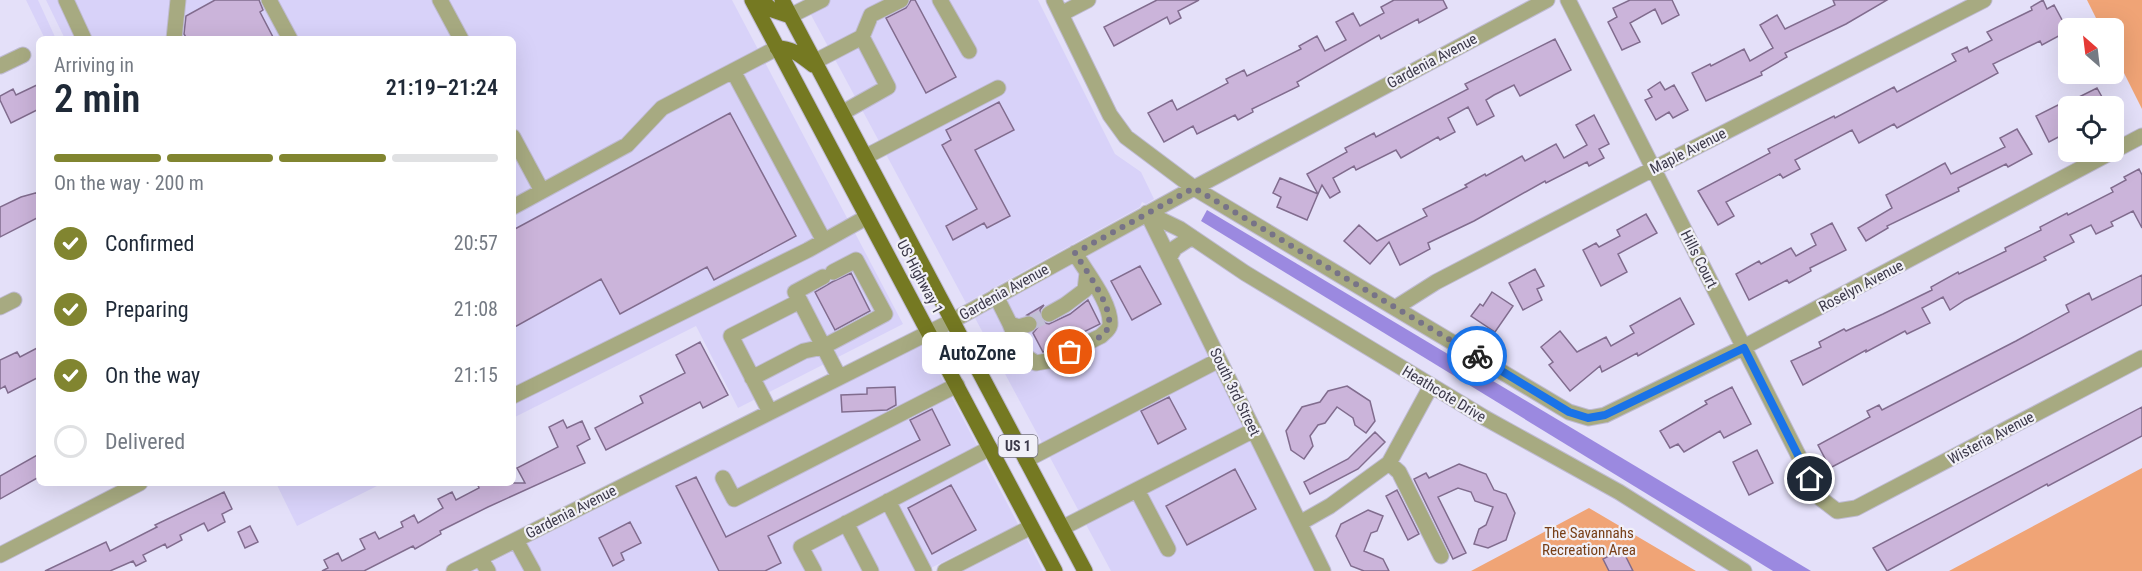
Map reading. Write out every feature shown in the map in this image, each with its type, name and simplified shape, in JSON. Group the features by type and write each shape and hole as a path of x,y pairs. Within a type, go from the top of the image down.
{"main road":[{"name":"US Highway 1","path":"752,0 1055,571"},
{"path":"761,0 772,10 790,16"},
{"name":"US Highway 1","path":"782,0 1085,571"},
{"path":"777,48 796,51 817,66"}],"street":[{"path":"66,0 83,36"},
{"path":"174,36 178,0"},
{"path":"269,0 288,36"},
{"path":"440,0 459,36"},
{"path":"790,16 822,0"},
{"path":"817,66 862,37 871,15 901,0"},
{"path":"940,0 969,51"},
{"path":"1054,0 1110,115 1126,137 1194,188 1395,308"},
{"path":"1061,14 1088,0"},
{"name":"Gardenia Avenue","path":"454,571 484,565 516,540 952,321 1147,213 1547,0"},
{"name":"Hills Court","path":"1568,0 1820,498 1838,511"},
{"name":"Maple Avenue","path":"1395,308 1436,282 1984,0"},
{"path":"842,113 888,87 862,37"},
{"path":"516,205 627,145 662,108 777,48"},
{"path":"0,66 23,55"},
{"path":"733,71 824,241"},
{"path":"865,157 998,88"},
{"name":"Roselyn Avenue","path":"1395,308 1569,412 1588,418 1605,415 1744,348 2142,136"},
{"path":"516,143 542,191"},
{"name":"Heathcote Drive","path":"1147,213 1180,229 1245,273 1485,418 1619,492 1744,571"},
{"name":"South 3rd Street","path":"1147,213 1323,571"},
{"path":"516,395 824,241 867,217"},
{"path":"1169,258 1175,248 1192,237"},
{"path":"996,296 1022,354 1036,363 1053,360 1101,336 1108,330 1110,323 1108,316 1100,293 1075,253"},
{"path":"752,378 804,351 823,347 885,314 856,260 795,292 823,347 839,377"},
{"path":"1049,314 1085,290 1087,273"},
{"path":"770,412 731,336 800,301"},
{"path":"1010,324 1019,327 1029,324"},
{"name":"Wisteria Avenue","path":"1838,511 1856,508 2142,358"},
{"path":"1026,460 1219,360"},
{"path":"723,478 734,499 957,385"},
{"path":"1300,523 1330,506 1389,463 1431,386"},
{"path":"1062,528 1254,430"},
{"path":"814,571 801,547 990,448"},
{"path":"1389,463 1399,472 1441,556"},
{"path":"0,555 134,486"},
{"path":"1137,490 1168,549"},
{"path":"888,501 924,571"},
{"path":"846,523 871,571"},
{"path":"945,571 1031,527"},
{"path":"516,540 533,571"}],"shaded area":[{"path":"26,0 38,0 55,36 44,36"},
{"path":"46,0 732,0 903,324 738,408 696,326 516,416 516,36 64,36"},
{"path":"803,0 1038,0 1115,154 1141,172 1154,199 1146,204 1142,202 1140,207 966,303"},
{"path":"1207,210 1811,571 1773,571 1201,221"},
{"path":"1144,225 1315,571 1111,571 975,318"},
{"path":"924,344 1018,524 925,571 474,571"},
{"path":"277,486 377,486 297,526"},
{"path":"1027,539 1043,571 964,571"}],"green space":[{"path":"2087,0 2142,0 2142,109 2124,73 2124,18 2096,18"},
{"path":"2142,468 2142,571 1949,571"},
{"name":"The Savannahs Recreation Area","path":"1589,508 1696,571 1471,571"}],"building":[{"path":"215,0 259,0 263,10 260,12 272,36 185,36 186,16"},
{"path":"911,0 915,0 956,77 926,93 886,18 906,8"},
{"path":"1157,0 1199,0 1178,11 1181,18 1170,24 1167,17 1114,46 1104,27"},
{"path":"1394,0 1443,0 1447,8 1419,23 1418,19 1381,39 1379,35 1297,82 1299,86 1252,109 1253,112 1238,120 1235,115 1197,134 1193,126 1164,142 1148,113 1172,100 1177,110 1228,83 1226,79 1244,70 1247,76 1301,49 1299,46 1317,36 1325,51 1346,40 1336,22 1353,13 1360,26 1384,13 1381,7"},
{"path":"1630,0 1672,0 1679,15 1662,24 1655,9 1630,23 1640,42 1622,50 1608,22 1617,17 1613,8"},
{"path":"1833,0 1887,0 1846,24 1785,53 1787,57 1761,72 1762,75 1706,101 1692,73 1744,49 1750,61 1773,48 1760,25 1777,15 1785,29 1835,5"},
{"path":"2043,0 2047,9 2054,5 2061,18 2058,18 2058,36 2042,45 2040,41 1993,64 1998,73 1897,128 1894,124 1859,143 1852,130 1795,160 1800,169 1783,178 1780,174 1726,202 1734,216 1718,225 1698,191 1770,153 1768,149 1894,87 1897,92 1956,61 1952,54 1967,47 1969,52 1992,40 1987,32 2032,10 2031,7"},
{"path":"1555,39 1571,70 1520,96 1514,85 1494,95 1486,100 1494,116 1477,125 1468,107 1448,118 1455,132 1440,140 1438,137 1401,158 1396,150 1356,170 1354,166 1333,178 1340,192 1330,198 1322,185 1318,194 1307,174 1347,152 1345,148 1374,133 1376,137 1468,89 1465,84"},
{"path":"1660,82 1665,90 1674,85 1688,110 1673,118 1669,112 1656,120 1645,100 1652,97 1648,90"},
{"path":"36,85 36,110 11,123 0,96 13,89 16,95"},
{"path":"2097,88 2101,96 2081,96"},
{"path":"999,102 1014,130 975,150 1010,216 987,228 984,223 953,240 946,226 977,209 942,145 951,140 946,130"},
{"path":"2058,105 2058,137 2049,142 2036,116"},
{"path":"730,113 796,236 714,280 707,267 620,314 601,279 516,326 516,228"},
{"path":"1594,115 1609,144 1599,149 1604,158 1589,166 1587,162 1546,183 1545,181 1474,221 1428,243 1430,249 1400,265 1389,242 1370,264 1344,241 1359,225 1377,241 1427,216 1423,209 1522,156 1525,161 1556,144 1564,158 1587,145 1576,125"},
{"path":"2017,129 2032,154 1958,188 1959,191 1887,226 1888,228 1866,241 1858,228 1892,208 1886,195 1945,163 1951,174 2005,147 2000,138"},
{"path":"2139,169 2142,175 2142,228 2133,211 2111,222 2113,226 2096,234 2091,225 2070,235 2074,242 2044,257 2046,260 1965,300 1950,310 1943,297 1922,308 1930,323 1907,334 1905,331 1866,352 1866,350 1803,385 1791,361 1821,347 1819,342 1844,329 1846,331 1883,314 1932,290 1931,287 1958,272 1959,274 2006,251 2005,248 2041,230 2040,227 2113,192 2111,188 2126,180 2124,177"},
{"path":"1280,178 1318,194 1307,220 1277,207 1281,197 1273,193"},
{"path":"36,193 36,219 0,237 0,207"},
{"path":"1646,214 1657,233 1618,254 1627,272 1601,286 1583,250 1596,243 1599,247 1620,236 1617,230"},
{"path":"1832,223 1846,250 1810,268 1811,271 1789,283 1787,280 1749,300 1736,274 1759,261 1761,264 1791,248 1796,256 1816,245 1811,234"},
{"path":"1140,266 1161,304 1132,320 1111,281"},
{"path":"1535,269 1544,286 1537,289 1542,300 1523,310 1509,283"},
{"path":"851,273 870,311 835,330 815,292"},
{"path":"2142,275 2142,305 1830,468 1818,445 1870,417 1867,411 1879,405 1882,410 2016,341 2069,312 2066,305 2089,293 2092,300"},
{"path":"1492,292 1513,306 1495,332 1471,316 1480,304 1483,306"},
{"path":"1680,298 1694,324 1638,356 1637,353 1602,372 1600,366 1570,391 1549,365 1553,362 1541,347 1560,331 1577,352 1606,337 1611,346 1634,333 1630,326"},
{"path":"1088,300 1100,324 1043,352 1033,333 1038,327 1038,321 1035,317 1027,315 1044,305 1040,310 1040,318 1049,324 1070,314"},
{"path":"700,342 728,395 703,408 700,402 606,450 595,428 643,403 640,396 685,373 676,355"},
{"path":"36,349 36,379 8,393 5,386 0,389 0,360 17,352 20,357"},
{"path":"1347,386 1370,401 1375,421 1366,433 1355,425 1353,418 1337,407 1325,423 1318,425 1310,436 1313,446 1304,459 1291,450 1286,431 1302,407 1320,402 1328,391"},
{"path":"895,387 896,405 887,410 842,412 841,395 867,394 867,388"},
{"path":"1732,387 1751,424 1724,438 1720,431 1684,452 1678,444 1670,448 1660,431 1707,404 1705,401"},
{"path":"1169,397 1186,429 1158,444 1141,411"},
{"path":"2142,407 2142,436 2048,486 2047,484 1887,571 1873,548"},
{"path":"932,409 950,445 768,536 781,563 765,571 719,571 676,486 696,477 726,537 920,440 910,420"},
{"path":"563,420 567,428 582,421 590,439 577,446 585,463 488,507 440,531 441,534 415,549 413,546 364,571 322,571 328,568 324,560 338,553 342,561 365,549 360,539 375,532 379,539 403,527 401,522 414,515 418,523 443,508 438,499 452,492 456,500 479,488 478,486 516,486 516,483 525,483 517,468 558,447 549,427"},
{"path":"1375,432 1385,442 1358,469 1310,494 1304,482 1348,459"},
{"path":"1757,450 1773,483 1749,495 1733,462"},
{"path":"36,456 36,479 0,499 0,476"},
{"path":"1459,464 1486,474 1494,490 1506,494 1515,513 1506,540 1488,548 1474,544 1479,529 1486,525 1493,507 1475,501 1471,492 1458,488 1438,497 1466,553 1453,559 1414,479 1426,473 1429,478"},
{"path":"1235,469 1256,509 1187,545 1166,506"},
{"path":"951,485 976,530 932,554 908,508"},
{"path":"1397,490 1419,534 1408,540 1386,496"},
{"path":"224,492 232,509 222,514 225,522 208,531 204,523 180,535 182,540 167,548 165,544 143,555 146,561 136,566 133,561 110,571 45,571 106,542 110,551 157,527 155,525"},
{"path":"1368,510 1383,516 1377,531 1371,533 1364,551 1383,559 1389,571 1364,571 1351,566 1336,536 1341,524"},
{"path":"630,522 641,543 621,553 624,560 613,566 599,538"},
{"path":"250,526 258,542 245,548 238,532"},
{"path":"1622,549 1633,571 1609,571 1603,559"}],"tunnel":[{"path":"1029,324 1049,314"}],"way so far":[{"path":"1070,352 1101,336 1108,330 1110,323 1100,293 1075,253 1194,188 1477,356"}],"place":[{"name":"AutoZone","path":"1070,352"}],"route":[{"path":"1477,356 1569,412 1588,418 1605,415 1744,348 1810,479"}]}
